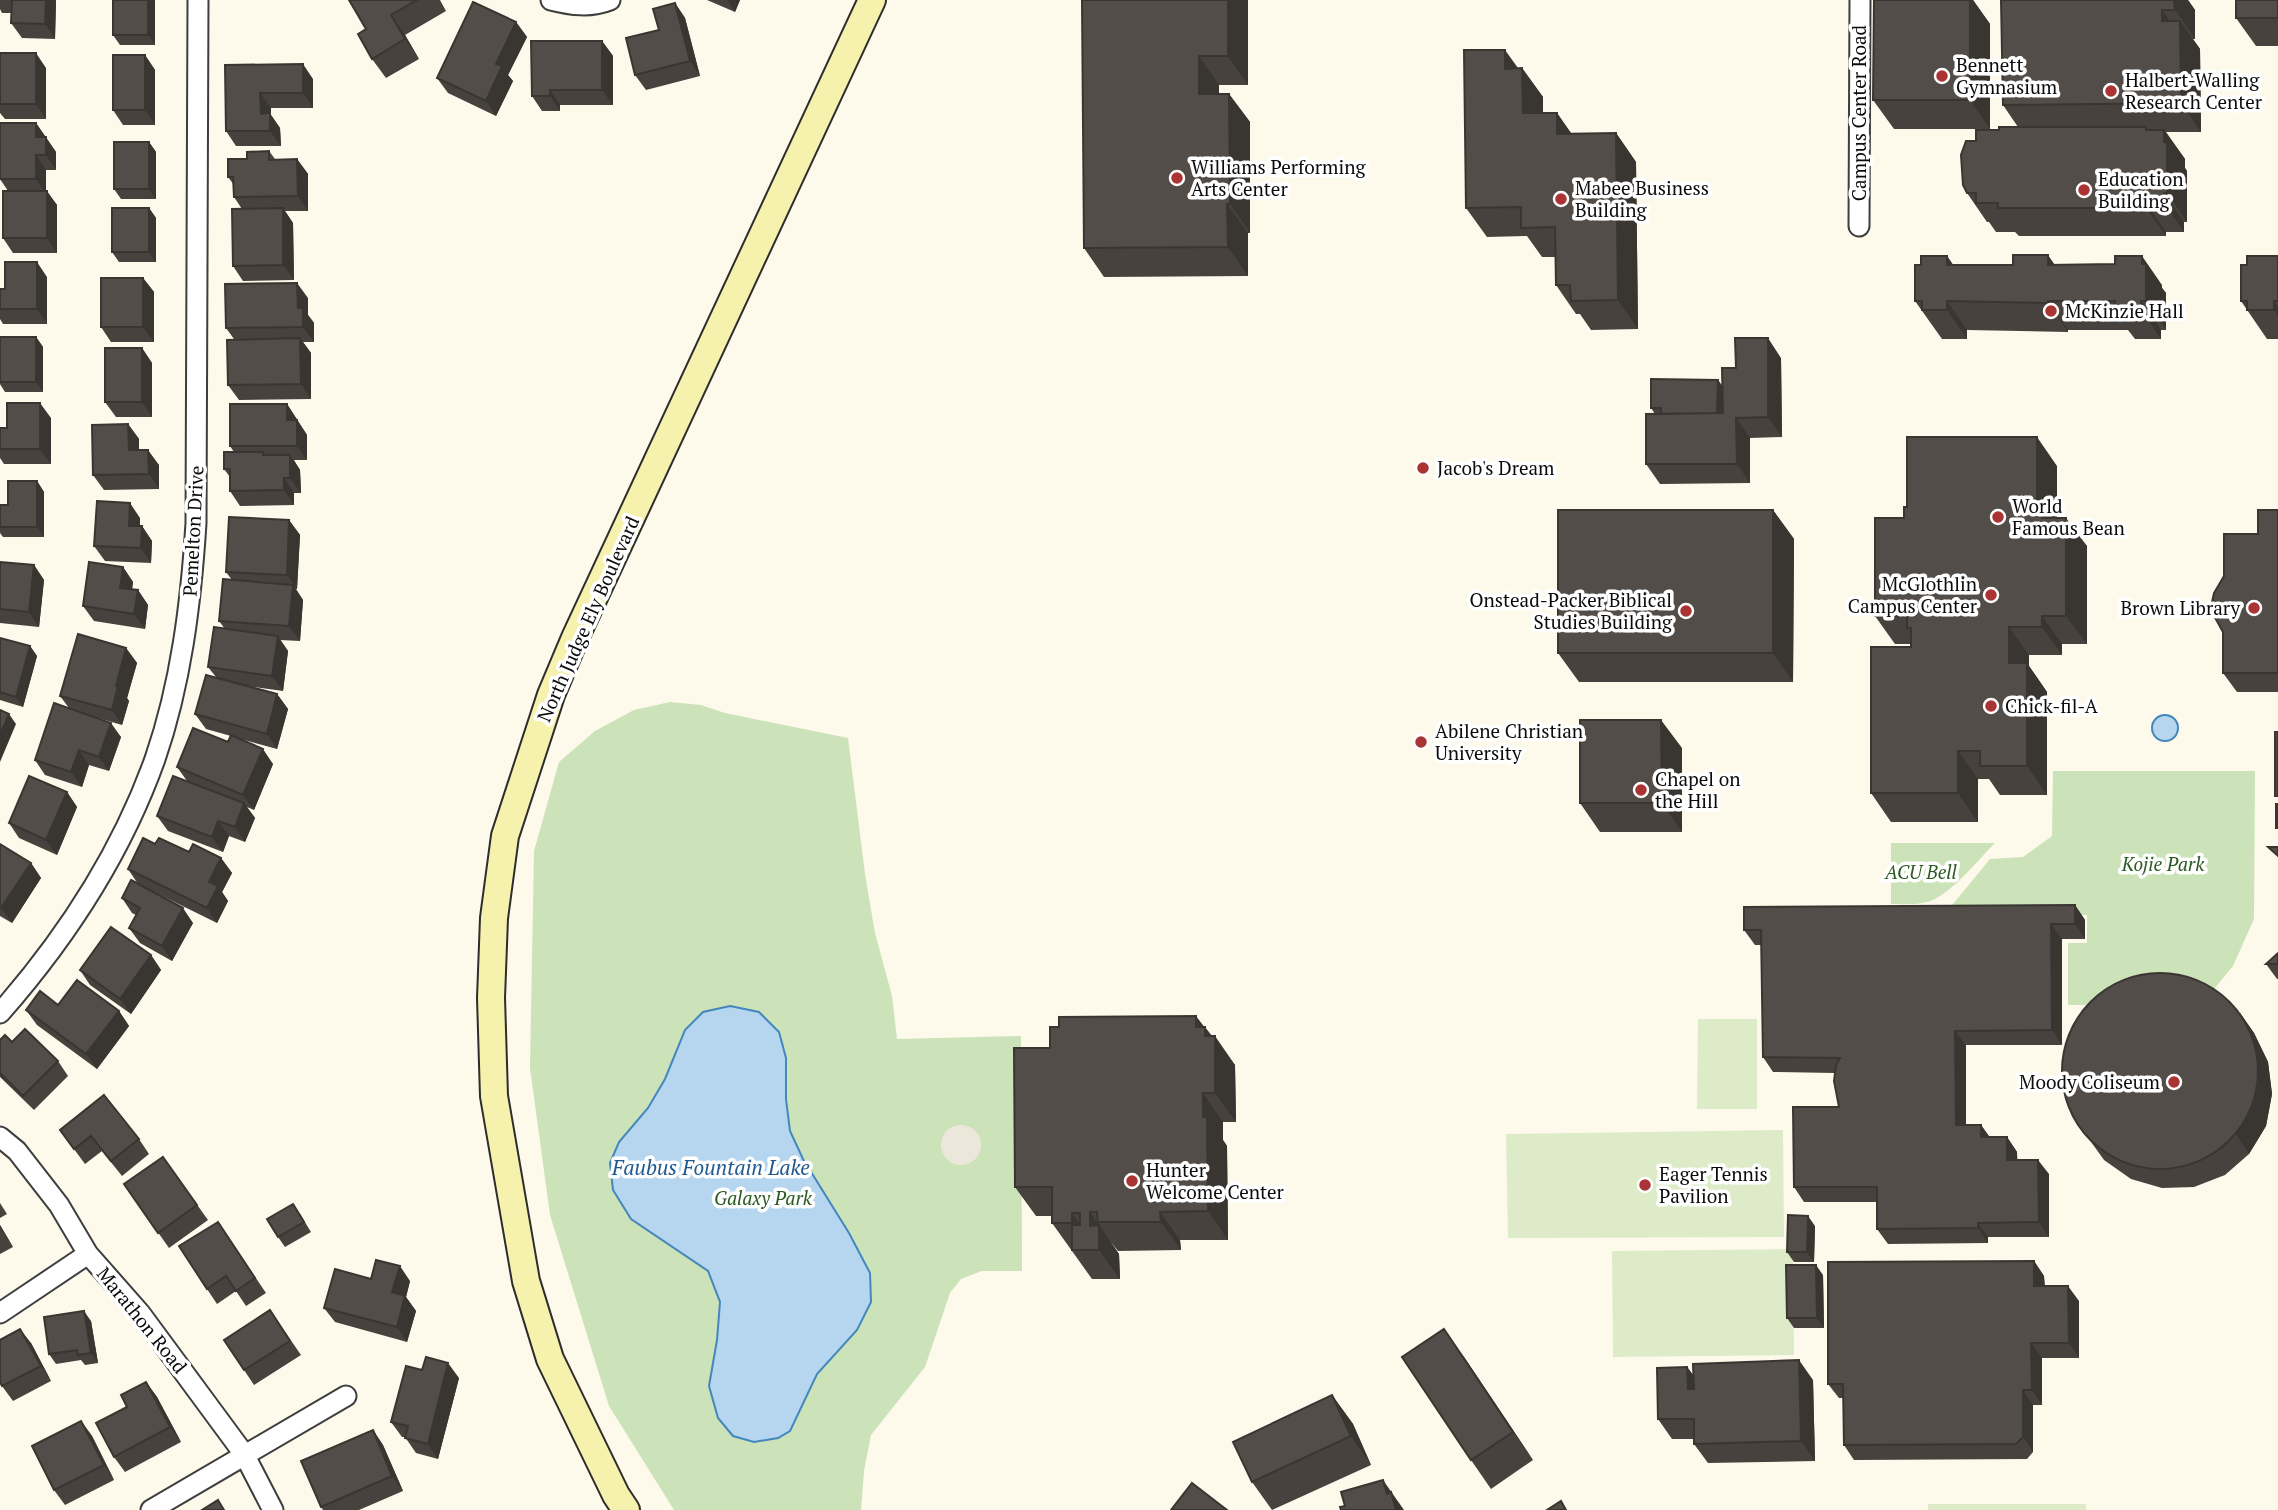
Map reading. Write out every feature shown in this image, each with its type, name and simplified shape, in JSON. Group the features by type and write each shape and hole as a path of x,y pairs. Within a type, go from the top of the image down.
{"main road":[{"name":"North Judge Ely Boulevard","path":"626,1510 550,1359 527,1281 514,1217 494,1096 491,998 494,918 505,836 551,695 575,638 873,0"}],"street":[{"name":"Pemelton Drive","path":"0,1013 78,914 120,840 155,759 178,674 191,594 196,523 198,0"},
{"path":"551,0 571,5 599,5 610,0"},
{"name":"Campus Center Road","path":"1859,226 1860,0"},
{"name":"Marathon Road","path":"0,1137 17,1151 59,1205 88,1254 141,1313 244,1454 273,1510"},
{"path":"0,1312 88,1254"},
{"path":"151,1510 346,1396"}],"green space":[{"name":"Galaxy Park","path":"670,702 701,705 725,713 848,738 865,874 875,933 892,996 897,1039 1021,1036 1022,1271 982,1271 961,1279 950,1293 925,1367 871,1435 864,1471 861,1510 674,1510 609,1406 550,1215 530,1068 534,851 559,762 595,731 634,710"},
{"name":"Kojie Park","path":"2053,771 2255,771 2254,919 2233,966 2215,988 2154,989 2110,1005 2068,1005 2068,943 2087,943 2087,915 1944,915 1990,859 2023,857 2052,836"},
{"name":"ACU Bell","path":"1891,843 1995,843 1943,894 1919,904 1891,904"},
{"path":"1698,1019 1757,1019 1757,1109 1697,1109"},
{"name":"Eager Tennis Pavilion","path":"1783,1130 1784,1237 1508,1238 1506,1134"},
{"name":"Eager Tennis Pavilion","path":"1793,1249 1794,1355 1613,1357 1612,1251"},
{"path":"1928,1504 2086,1504 2086,1510 1928,1510"}],"shaded area":[{"path":"961,1125 969,1126 975,1131 980,1137 980,1153 975,1159 969,1164 961,1165 953,1164 947,1159 942,1153 941,1145 942,1137 947,1131 953,1126"}],"water":[{"path":"2165,715 2174,719 2178,728 2174,737 2165,741 2156,737 2152,728 2156,719"},
{"name":"Faubus Fountain Lake","path":"730,1006 759,1012 779,1032 786,1058 786,1099 790,1131 803,1159 849,1233 870,1273 871,1302 857,1330 817,1374 790,1431 778,1438 754,1442 733,1436 718,1418 709,1386 720,1302 708,1271 631,1219 613,1190 610,1163 619,1142 648,1108 665,1079 685,1030 703,1012"}],"building":[{"path":"12,0 46,0 45,24 11,23"},
{"path":"113,0 148,0 148,35 113,35"},
{"path":"349,0 417,0 391,15 405,39 372,59 358,34 366,29"},
{"name":"Williams Performing Arts Center","path":"1082,0 1228,0 1228,56 1199,56 1199,94 1229,94 1228,247 1084,248"},
{"path":"1874,0 1970,0 1970,100 1873,100"},
{"name":"Halbert-Walling Research Center","path":"2001,0 2174,0 2175,10 2162,10 2162,21 2180,21 2181,103 2003,105"},
{"path":"2236,0 2278,0 2278,18 2236,18"},
{"path":"473,2 516,22 496,64 502,66 486,101 437,78"},
{"path":"675,3 690,61 635,75 626,38 659,30 653,9"},
{"path":"531,41 602,41 602,90 550,90 550,96 532,96"},
{"name":"Mabee Business Building","path":"1464,50 1505,50 1505,69 1522,68 1523,113 1557,113 1557,134 1616,133 1618,300 1571,301 1570,285 1556,285 1555,227 1521,228 1521,207 1466,208"},
{"path":"0,53 36,53 36,104 0,104"},
{"path":"113,55 145,55 145,110 113,110"},
{"path":"303,64 303,93 260,93 261,114 270,113 270,131 226,131 225,65"},
{"path":"0,123 36,123 36,137 46,137 46,155 36,155 36,179 0,179"},
{"path":"1999,127 2146,127 2146,130 2164,130 2164,142 2167,142 2167,193 2164,193 2164,203 2146,203 2146,208 1998,208 1998,203 1976,203 1976,193 1967,193 1963,185 1961,155 1966,141 1976,141 1976,130 1999,130"},
{"path":"114,142 149,142 149,189 114,189"},
{"path":"269,151 269,160 297,159 298,196 234,197 233,177 228,177 228,159 247,159 247,152"},
{"path":"3,191 47,191 47,238 3,238"},
{"path":"112,208 149,208 149,252 112,252"},
{"path":"283,208 283,265 233,266 232,209"},
{"path":"2013,255 2048,255 2048,265 2115,264 2115,256 2142,256 2142,264 2146,264 2146,301 2141,301 2141,310 2115,310 2115,301 1947,301 1947,310 1922,310 1922,301 1915,301 1915,265 1921,265 1921,256 1947,256 1947,265 2013,265"},
{"path":"2247,256 2278,256 2278,301 2274,301 2274,310 2247,310 2247,301 2241,301 2241,265 2247,265"},
{"path":"5,262 37,262 37,309 0,309 0,289 5,289"},
{"path":"101,278 143,278 143,327 101,327"},
{"path":"297,283 298,308 303,308 303,327 226,328 225,284"},
{"path":"0,337 36,337 36,382 0,382"},
{"path":"300,338 301,384 228,385 227,340"},
{"path":"1735,338 1768,338 1768,417 1736,418 1737,464 1646,464 1646,414 1723,413 1722,368 1736,368"},
{"path":"105,348 142,348 142,402 105,402"},
{"path":"1651,379 1718,380 1717,413 1661,414 1661,408 1651,408"},
{"path":"7,403 40,403 40,449 0,449 0,428 7,428"},
{"path":"230,404 287,404 287,420 297,420 297,446 230,446"},
{"path":"128,424 129,450 148,450 149,474 93,475 92,425"},
{"name":"McGlothlin Campus Center","path":"1907,437 2037,437 2037,505 2042,505 2042,518 2066,518 2066,616 2042,616 2042,627 2009,627 2009,663 2027,663 2027,766 1980,766 1980,751 1958,751 1958,793 1871,793 1871,647 1911,647 1911,628 1907,628 1907,616 1875,616 1875,518 1904,518 1904,507 1907,507"},
{"path":"224,452 290,455 290,478 284,478 284,490 230,491 230,469 224,469"},
{"path":"8,481 37,481 37,527 0,527 0,505 8,505"},
{"path":"97,501 130,503 129,526 142,526 141,548 94,546"},
{"name":"Onstead-Packer Biblical Studies Building","path":"1558,510 1773,510 1773,653 1558,653"},
{"name":"Brown Library","path":"2258,510 2278,510 2278,673 2223,673 2223,632 2213,614 2212,602 2224,576 2224,534 2258,534"},
{"path":"229,517 289,520 287,575 226,572"},
{"path":"0,562 34,565 29,612 0,609"},
{"path":"89,562 123,567 120,588 138,590 134,614 83,606"},
{"path":"223,579 293,585 289,626 219,621"},
{"path":"214,627 278,636 272,676 208,667"},
{"path":"78,634 126,648 112,710 60,696"},
{"path":"0,638 30,646 16,697 0,692"},
{"path":"206,675 277,694 267,734 195,714"},
{"path":"54,703 111,723 99,757 79,750 71,772 35,760"},
{"path":"0,710 9,714 0,735"},
{"path":"1580,720 1661,720 1662,803 1580,803"},
{"path":"193,728 228,742 231,735 263,749 243,795 177,767"},
{"path":"2275,732 2278,732 2278,796 2275,796"},
{"path":"29,776 67,792 46,840 9,823"},
{"path":"173,776 244,803 235,827 218,821 212,837 157,816"},
{"path":"2278,804 2278,828 2276,828"},
{"path":"143,838 155,844 159,838 189,852 193,844 221,858 209,882 218,886 207,908 128,869"},
{"path":"0,844 31,863 1,908 0,907"},
{"path":"2268,847 2278,847 2278,856"},
{"path":"131,880 183,908 162,946 129,928 140,908 122,898"},
{"path":"2075,905 2075,924 2051,924 2052,1030 1955,1031 1956,1125 1981,1125 1981,1137 2007,1137 2007,1160 2038,1160 2039,1222 1978,1223 1978,1228 1877,1229 1877,1187 1794,1187 1793,1107 1839,1107 1834,1081 1836,1065 1840,1058 1763,1057 1761,930 1744,930 1744,907"},
{"path":"111,927 151,955 120,999 80,970"},
{"path":"2278,953 2278,964 2266,964"},
{"name":"Moody Coliseum","path":"2160,973 2197,981 2229,1002 2250,1034 2258,1071 2250,1108 2229,1140 2197,1161 2160,1169 2123,1161 2091,1140 2070,1108 2062,1071 2070,1034 2091,1002 2123,981"},
{"path":"77,980 119,1011 86,1054 26,1010 40,991 58,1005"},
{"name":"Hunter Welcome Center","path":"1196,1016 1196,1027 1205,1027 1205,1036 1215,1036 1215,1093 1203,1093 1203,1117 1207,1117 1208,1211 1160,1212 1161,1222 1098,1222 1097,1212 1090,1212 1090,1226 1099,1225 1099,1250 1072,1250 1072,1225 1080,1225 1080,1213 1072,1213 1072,1223 1052,1223 1052,1187 1015,1187 1014,1048 1050,1048 1050,1027 1059,1027 1059,1017"},
{"path":"25,1029 58,1061 23,1096 0,1073 0,1040 5,1035 12,1042"},
{"path":"104,1095 139,1139 111,1161 91,1136 74,1149 60,1130"},
{"path":"163,1157 197,1205 158,1233 124,1184"},
{"path":"293,1204 304,1222 278,1237 267,1219"},
{"path":"1788,1215 1808,1216 1807,1252 1787,1252"},
{"path":"218,1222 255,1278 236,1291 226,1276 207,1289 179,1246"},
{"path":"376,1260 400,1266 392,1292 405,1296 397,1327 324,1308 335,1269 371,1279"},
{"path":"2034,1261 2034,1286 2068,1286 2069,1343 2031,1343 2032,1390 2023,1390 2023,1437 2016,1444 1844,1445 1843,1384 1828,1384 1828,1262"},
{"path":"1786,1265 1816,1265 1817,1318 1787,1318"},
{"path":"270,1310 290,1341 244,1370 224,1340"},
{"path":"84,1311 91,1353 78,1355 77,1350 49,1354 44,1317"},
{"path":"20,1329 41,1366 2,1386 0,1340"},
{"path":"1444,1329 1513,1432 1471,1460 1402,1357"},
{"path":"426,1357 448,1363 428,1444 405,1438 408,1426 391,1422 406,1366 422,1370"},
{"path":"1799,1360 1801,1441 1694,1444 1694,1419 1658,1419 1657,1368 1687,1367 1688,1389 1694,1389 1693,1364"},
{"path":"146,1382 170,1427 114,1457 96,1423 127,1407 121,1395"},
{"path":"1332,1395 1351,1436 1252,1482 1233,1442"},
{"path":"81,1421 104,1465 54,1490 32,1446"},
{"path":"373,1430 392,1476 321,1507 301,1461"},
{"path":"1383,1480 1387,1494 1391,1492 1396,1510 1341,1510 1340,1507 1345,1506 1341,1492"},
{"path":"1192,1483 1227,1510 1171,1510"},
{"path":"218,1500 224,1510 202,1510"},
{"path":"1561,1501 1566,1510 1547,1510"}],"place":[{"name":"Bennett Gymnasium","path":"1942,76"},
{"name":"Halbert-Walling Research Center","path":"2111,91"},
{"name":"Williams Performing Arts Center","path":"1177,178"},
{"name":"Education Building","path":"2084,190"},
{"name":"Mabee Business Building","path":"1561,199"},
{"name":"McKinzie Hall","path":"2051,311"},
{"name":"Jacob's Dream","path":"1423,468"},
{"name":"World Famous Bean","path":"1998,517"},
{"name":"McGlothlin Campus Center","path":"1991,595"},
{"name":"Brown Library","path":"2254,608"},
{"name":"Onstead-Packer Biblical Studies Building","path":"1686,611"},
{"name":"Chick-fil-A","path":"1991,706"},
{"name":"Abilene Christian University","path":"1421,742"},
{"name":"Chapel on the Hill","path":"1641,790"},
{"name":"Moody Coliseum","path":"2174,1082"},
{"name":"Hunter Welcome Center","path":"1132,1181"},
{"name":"Eager Tennis Pavilion","path":"1645,1185"}]}
